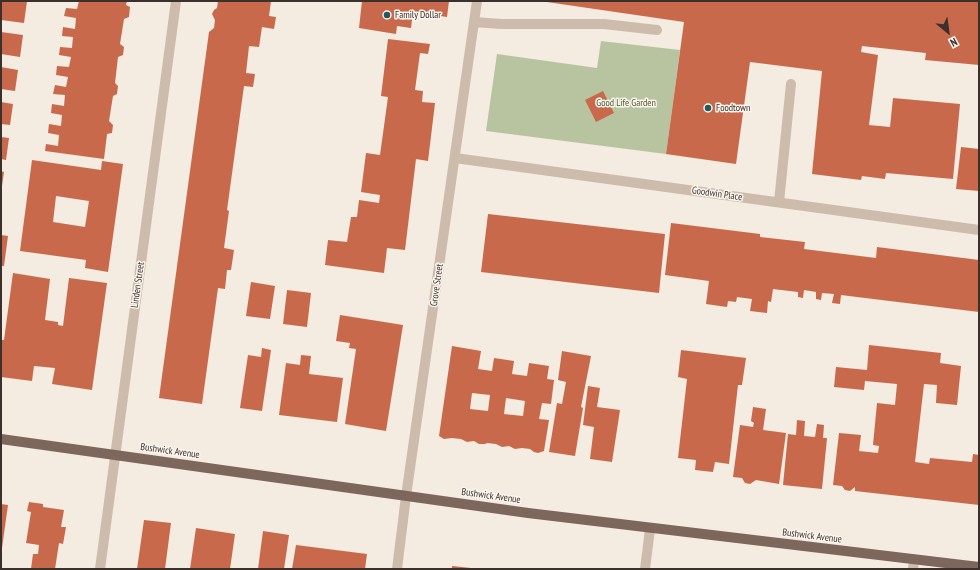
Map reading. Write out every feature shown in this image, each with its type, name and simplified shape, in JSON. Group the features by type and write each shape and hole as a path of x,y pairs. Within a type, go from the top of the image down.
{"main road":[{"name":"Bushwick Avenue","path":"1,440 914,564 979,567"}],"street":[{"name":"Linden Street","path":"100,569 176,1"},
{"name":"Grove Street","path":"397,569 406,496 477,1"},
{"path":"474,22 501,24 604,24 657,30"},
{"path":"779,202 791,84"},
{"name":"Goodwin Place","path":"455,158 979,230"},
{"path":"645,569 650,528"}],"green space":[{"name":"Good Life Garden","path":"601,41 680,50 666,154 486,131 497,54 597,68"}],"building":[{"path":"1,1 27,1 24,23 1,20"},
{"path":"79,1 127,1 126,5 130,7 129,17 124,19 120,44 124,47 123,55 118,57 115,83 118,86 117,94 113,96 109,121 113,125 112,133 107,134 104,159 45,151 46,144 58,146 59,135 48,133 49,124 61,126 62,115 51,113 52,104 64,106 65,95 53,94 55,85 66,87 68,77 56,75 57,66 69,67 71,57 59,55 60,47 72,48 73,37 62,36 63,27 75,29 76,18 64,16 66,8 77,9"},
{"path":"218,1 271,1 269,16 276,17 274,29 262,27 259,47 249,46 246,73 255,74 253,87 244,86 227,210 229,211 224,248 234,250 231,270 227,270 225,289 218,288 202,404 159,398 209,32 214,28 215,20 212,14 217,8"},
{"name":"Family Dollar","path":"362,1 449,1 447,17 413,12 411,28 397,26 396,34 359,28"},
{"path":"540,1 979,1 979,65 925,60 926,53 862,46 861,52 878,55 869,125 890,127 893,98 960,104 953,179 886,173 885,179 862,176 861,180 812,174 822,71 750,62 736,164 666,154 684,22"},
{"path":"1,32 23,35 20,57 1,54"},
{"path":"388,39 430,44 428,54 420,53 415,90 423,91 422,102 435,103 428,161 416,159 405,250 387,248 384,273 325,265 328,240 347,242 351,217 357,217 359,200 379,203 380,195 361,192 366,153 380,155 388,97 381,96"},
{"path":"1,67 18,70 15,91 1,89"},
{"path":"603,91 614,113 596,122 585,100"},
{"path":"1,102 13,104 10,125 1,124"},
{"path":"1,137 9,138 6,160 1,159"},
{"path":"961,147 979,149 979,191 956,189"},
{"path":"32,160 101,170 102,161 123,164 108,272 85,268 86,260 20,251","holes":["56,196 89,201 85,227 53,222"]},
{"path":"1,171 4,172 2,186 1,186"},
{"path":"488,214 665,234 659,293 481,272"},
{"path":"671,223 760,234 760,237 805,242 804,249 876,258 877,247 979,260 979,312 841,295 840,304 832,303 834,294 822,293 821,300 816,299 816,292 804,290 803,298 798,297 798,292 773,289 771,302 768,301 767,313 750,311 752,299 737,297 736,302 728,301 727,307 706,304 709,281 665,275"},
{"path":"1,235 8,236 4,266 1,266"},
{"path":"13,273 50,279 45,320 58,322 58,325 63,326 69,278 107,283 92,390 52,384 55,368 34,366 32,381 1,377 1,340 4,340"},
{"path":"251,282 275,286 270,319 246,316"},
{"path":"287,290 311,293 307,327 283,324"},
{"path":"340,315 403,325 386,431 345,424 356,349 349,348 350,343 336,341"},
{"path":"869,345 941,353 940,363 961,366 957,405 936,403 937,385 924,384 915,462 929,464 930,458 972,462 973,454 979,455 979,505 855,491 855,487 850,491 845,490 842,486 833,485 839,433 861,435 859,451 878,453 879,446 873,445 877,403 895,405 897,384 865,381 864,390 834,387 836,367 867,370"},
{"path":"452,346 481,351 478,369 492,371 494,358 514,361 512,374 527,376 529,363 549,366 547,379 554,380 551,404 542,403 539,419 549,420 544,451 538,453 530,449 515,449 509,446 502,447 496,444 487,443 479,444 474,441 467,442 461,439 444,439 439,436","holes":["472,393 490,395 488,411 470,409","506,398 525,401 523,416 504,414"]},
{"path":"262,348 271,350 262,411 240,408 248,355 261,357"},
{"path":"681,350 746,358 742,385 738,385 729,464 715,462 713,472 695,470 696,460 678,458 687,379 678,377"},
{"path":"562,351 591,356 581,407 583,408 575,456 549,452 557,403 562,404 566,382 558,380"},
{"path":"301,355 311,356 309,374 343,378 337,422 279,415 286,363 300,365"},
{"path":"588,386 600,388 597,407 620,410 612,462 590,459 594,427 583,425"},
{"path":"753,407 766,409 763,430 786,433 779,484 756,480 750,484 745,483 742,478 733,477 740,425 753,427 754,423 751,421"},
{"path":"797,420 805,421 804,436 815,437 817,424 824,425 823,438 827,438 822,489 783,485 788,434 796,435"},
{"path":"29,502 43,504 43,507 64,510 61,527 66,527 63,544 59,543 55,569 31,569 33,554 38,554 39,545 26,543 31,512 27,511"},
{"path":"1,504 8,505 2,548 1,547"},
{"path":"144,520 171,523 165,569 137,569"},
{"path":"196,528 235,534 230,569 190,569"},
{"path":"263,531 289,535 284,569 258,569"},
{"path":"296,545 367,554 365,569 292,569"},
{"path":"452,566 471,568 471,569 452,569"}],"place":[{"name":"Family Dollar","path":"387,15"},
{"name":"Foodtown","path":"708,108"}]}
